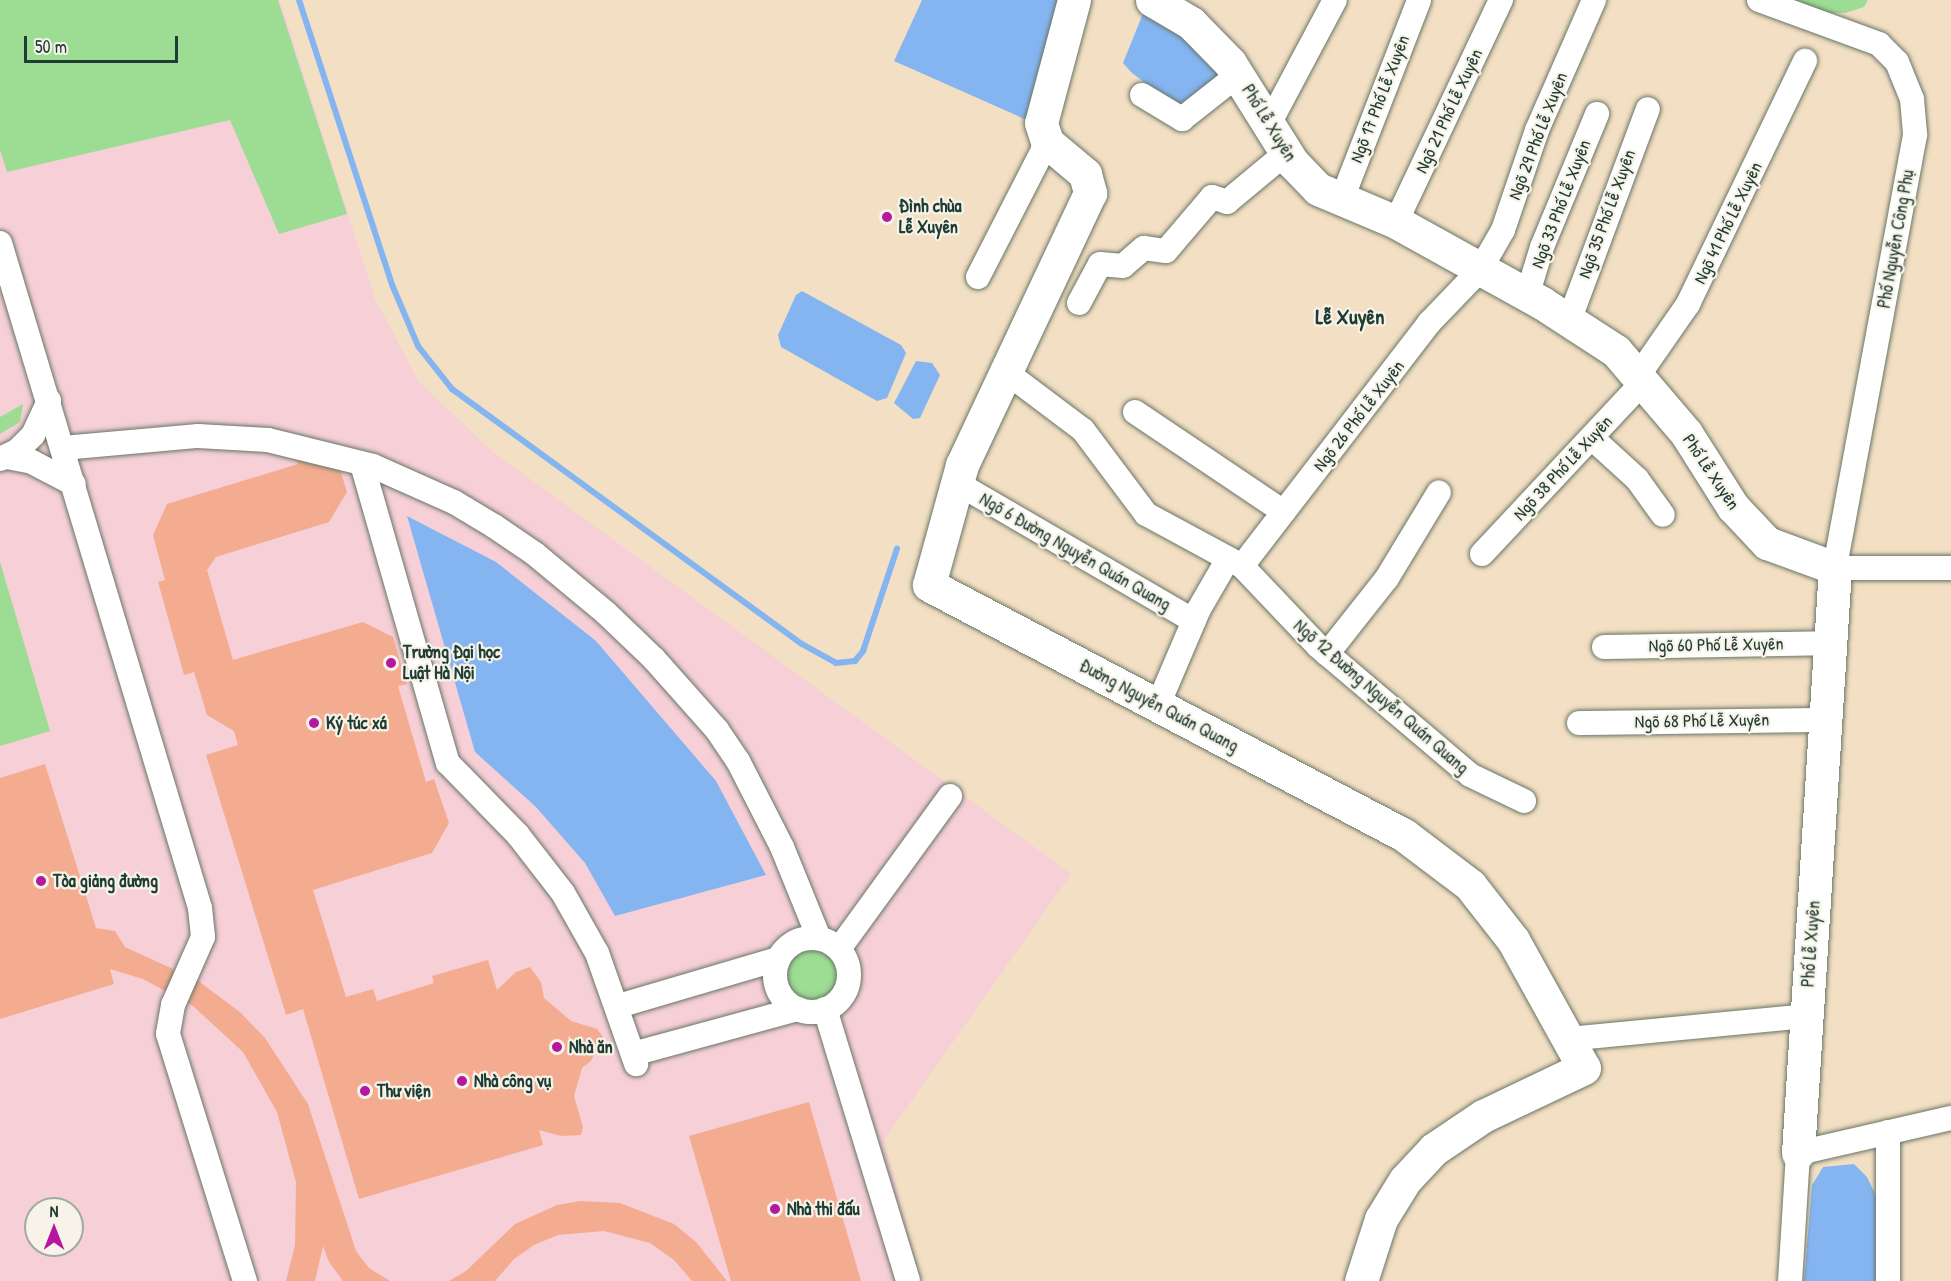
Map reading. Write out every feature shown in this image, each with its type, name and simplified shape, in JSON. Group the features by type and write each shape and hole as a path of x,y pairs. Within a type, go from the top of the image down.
{"street":[{"path":"978,277 1047,142 1041,123 1074,0"},
{"name":"Phố Lễ Xuyên","path":"1152,0 1191,23 1239,74 1286,153 1318,189 1396,222 1527,296 1616,351 1686,433 1733,507 1767,543 1835,568 1828,643 1798,1153"},
{"path":"1269,124 1335,0"},
{"name":"Ngõ 17 Phố Lễ Xuyên","path":"1342,199 1419,0"},
{"name":"Ngõ 21 Phố Lễ Xuyên","path":"1396,222 1501,0"},
{"name":"Ngõ 29 Phố Lễ Xuyên","path":"1480,270 1503,230 1537,130 1594,0"},
{"name":"Phố Nguyễn Công Phụ","path":"1759,0 1879,44 1897,62 1912,99 1915,135 1835,568"},
{"name":"Ngõ 41 Phố Lễ Xuyên","path":"1640,379 1688,304 1805,61"},
{"path":"1142,95 1182,120 1239,74"},
{"name":"Ngõ 35 Phố Lễ Xuyên","path":"1569,321 1647,109"},
{"name":"Ngõ 33 Phố Lễ Xuyên","path":"1527,296 1542,248 1597,114"},
{"name":"Đường Nguyễn Quán Quang","path":"1047,142 1078,165 1085,174 1090,193 957,483 929,585 1404,835 1444,861 1496,915 1584,1068 1459,1130 1404,1180 1381,1219 1361,1281"},
{"path":"1079,303 1100,264 1124,266 1144,248 1166,250 1212,197 1227,202 1286,153"},
{"path":"0,243 200,908 203,937 173,1005 168,1034 245,1281"},
{"name":"Ngõ 26 Phố Lễ Xuyên","path":"1158,705 1194,621 1235,563 1284,512 1430,323 1480,270"},
{"name":"Ngõ 12 Đường Nguyễn Quán Quang","path":"1006,372 1083,430 1146,514 1235,563 1327,654 1470,775 1524,801"},
{"name":"Ngõ 38 Phố Lễ Xuyên","path":"1482,554 1592,438 1640,379"},
{"path":"4,458 33,435 49,401"},
{"path":"1135,412 1284,512"},
{"path":"63,448 210,437 268,440 362,464 423,487 494,526 577,588 654,659 717,730 738,761 829,943 848,965 849,981 840,1000 825,1009 798,1009 634,1059 618,1006 597,953 563,893 518,835 448,763 362,464"},
{"path":"1592,438 1637,479 1663,515"},
{"path":"4,458 32,462 74,484"},
{"name":"Ngõ 6 Đường Nguyễn Quán Quang","path":"957,483 1194,621"},
{"path":"1327,654 1387,578 1439,492"},
{"path":"1835,568 1951,568"},
{"name":"Ngõ 60 Phố Lễ Xuyên","path":"1604,647 1828,643"},
{"name":"Ngõ 68 Phố Lễ Xuyên","path":"1579,723 1825,720"},
{"path":"829,943 950,796"},
{"path":"618,1006 778,959 796,941 829,943"},
{"path":"778,959 775,973 778,990 798,1009"},
{"path":"825,1009 908,1281"},
{"path":"1568,1040 1807,1016"},
{"path":"1790,1281 1798,1153 1951,1118"},
{"path":"1888,1132 1888,1281"}],"shaded area":[{"name":"Trường Đại học Luật Hà Nội","path":"0,0 280,0 375,299 419,382 493,452 1071,874 884,1140 921,1281 0,1281"}],"green space":[{"path":"0,0 278,0 347,214 279,234 230,120 7,172 0,150"},
{"path":"1777,0 1868,0 1864,7 1845,13 1808,13"},
{"path":"23,404 20,422 0,434 0,417"},
{"path":"0,562 50,731 0,746"},
{"path":"813,949 832,957 840,976 832,995 813,1003 794,995 786,976 794,957"}],"water":[{"path":"922,0 1061,0 1029,121 894,61"},
{"path":"1144,11 1179,35 1227,77 1185,106 1168,100 1132,73 1123,63"},
{"path":"802,291 901,345 906,353 887,398 877,401 781,347 778,335 796,295"},
{"path":"916,361 932,363 940,375 920,418 913,419 894,403"},
{"path":"407,516 496,562 596,641 716,781 766,875 615,916 585,863 536,807 475,752"},
{"path":"1854,1164 1867,1177 1879,1202 1882,1281 1804,1281 1812,1185 1823,1167"}],"building":[{"name":"Ký túc xá","path":"333,447 347,492 329,522 216,557 207,570 233,660 363,622 393,637 407,684 398,686 426,782 434,779 449,823 432,853 313,890 346,997 373,989 377,1001 434,983 432,976 488,960 497,990 516,972 530,967 541,982 544,998 571,1021 597,1029 603,1037 591,1061 582,1068 574,1096 583,1127 581,1135 561,1136 539,1130 543,1145 359,1199 303,1009 286,1015 206,755 238,745 234,731 207,715 194,672 184,675 158,582 165,580 153,535 167,504 298,464 296,459"},
{"path":"45,764 96,928 115,931 125,947 197,980 240,1012 265,1038 308,1104 356,1251 369,1268 390,1281 343,1281 329,1262 323,1246 315,1281 286,1281 295,1245 296,1182 277,1112 243,1052 193,1006 143,979 110,969 114,984 0,1019 0,778"},
{"name":"Nhà thi đấu","path":"809,1102 861,1281 731,1281 689,1136"},
{"path":"580,1201 620,1203 674,1224 696,1242 727,1281 692,1281 674,1260 650,1243 604,1231 558,1235 534,1245 514,1259 495,1281 449,1281 466,1271 515,1224 557,1205"}],"waterway":[{"path":"299,0 393,287 418,346 452,389 802,644 836,663 855,661 863,651 897,549"}],"place":[{"name":"Đình chùa Lễ Xuyên","path":"887,217"},
{"name":"Trường Đại học Luật Hà Nội","path":"391,663"},
{"name":"Ký túc xá","path":"314,723"},
{"name":"Tòa giảng đường","path":"41,881"},
{"name":"Nhà ăn","path":"557,1047"},
{"name":"Nhà công vụ","path":"462,1081"},
{"name":"Thư viện","path":"365,1091"},
{"name":"Nhà thi đấu","path":"775,1209"}],"district":[{"name":"Lễ Xuyên","path":"1350,317"}]}
